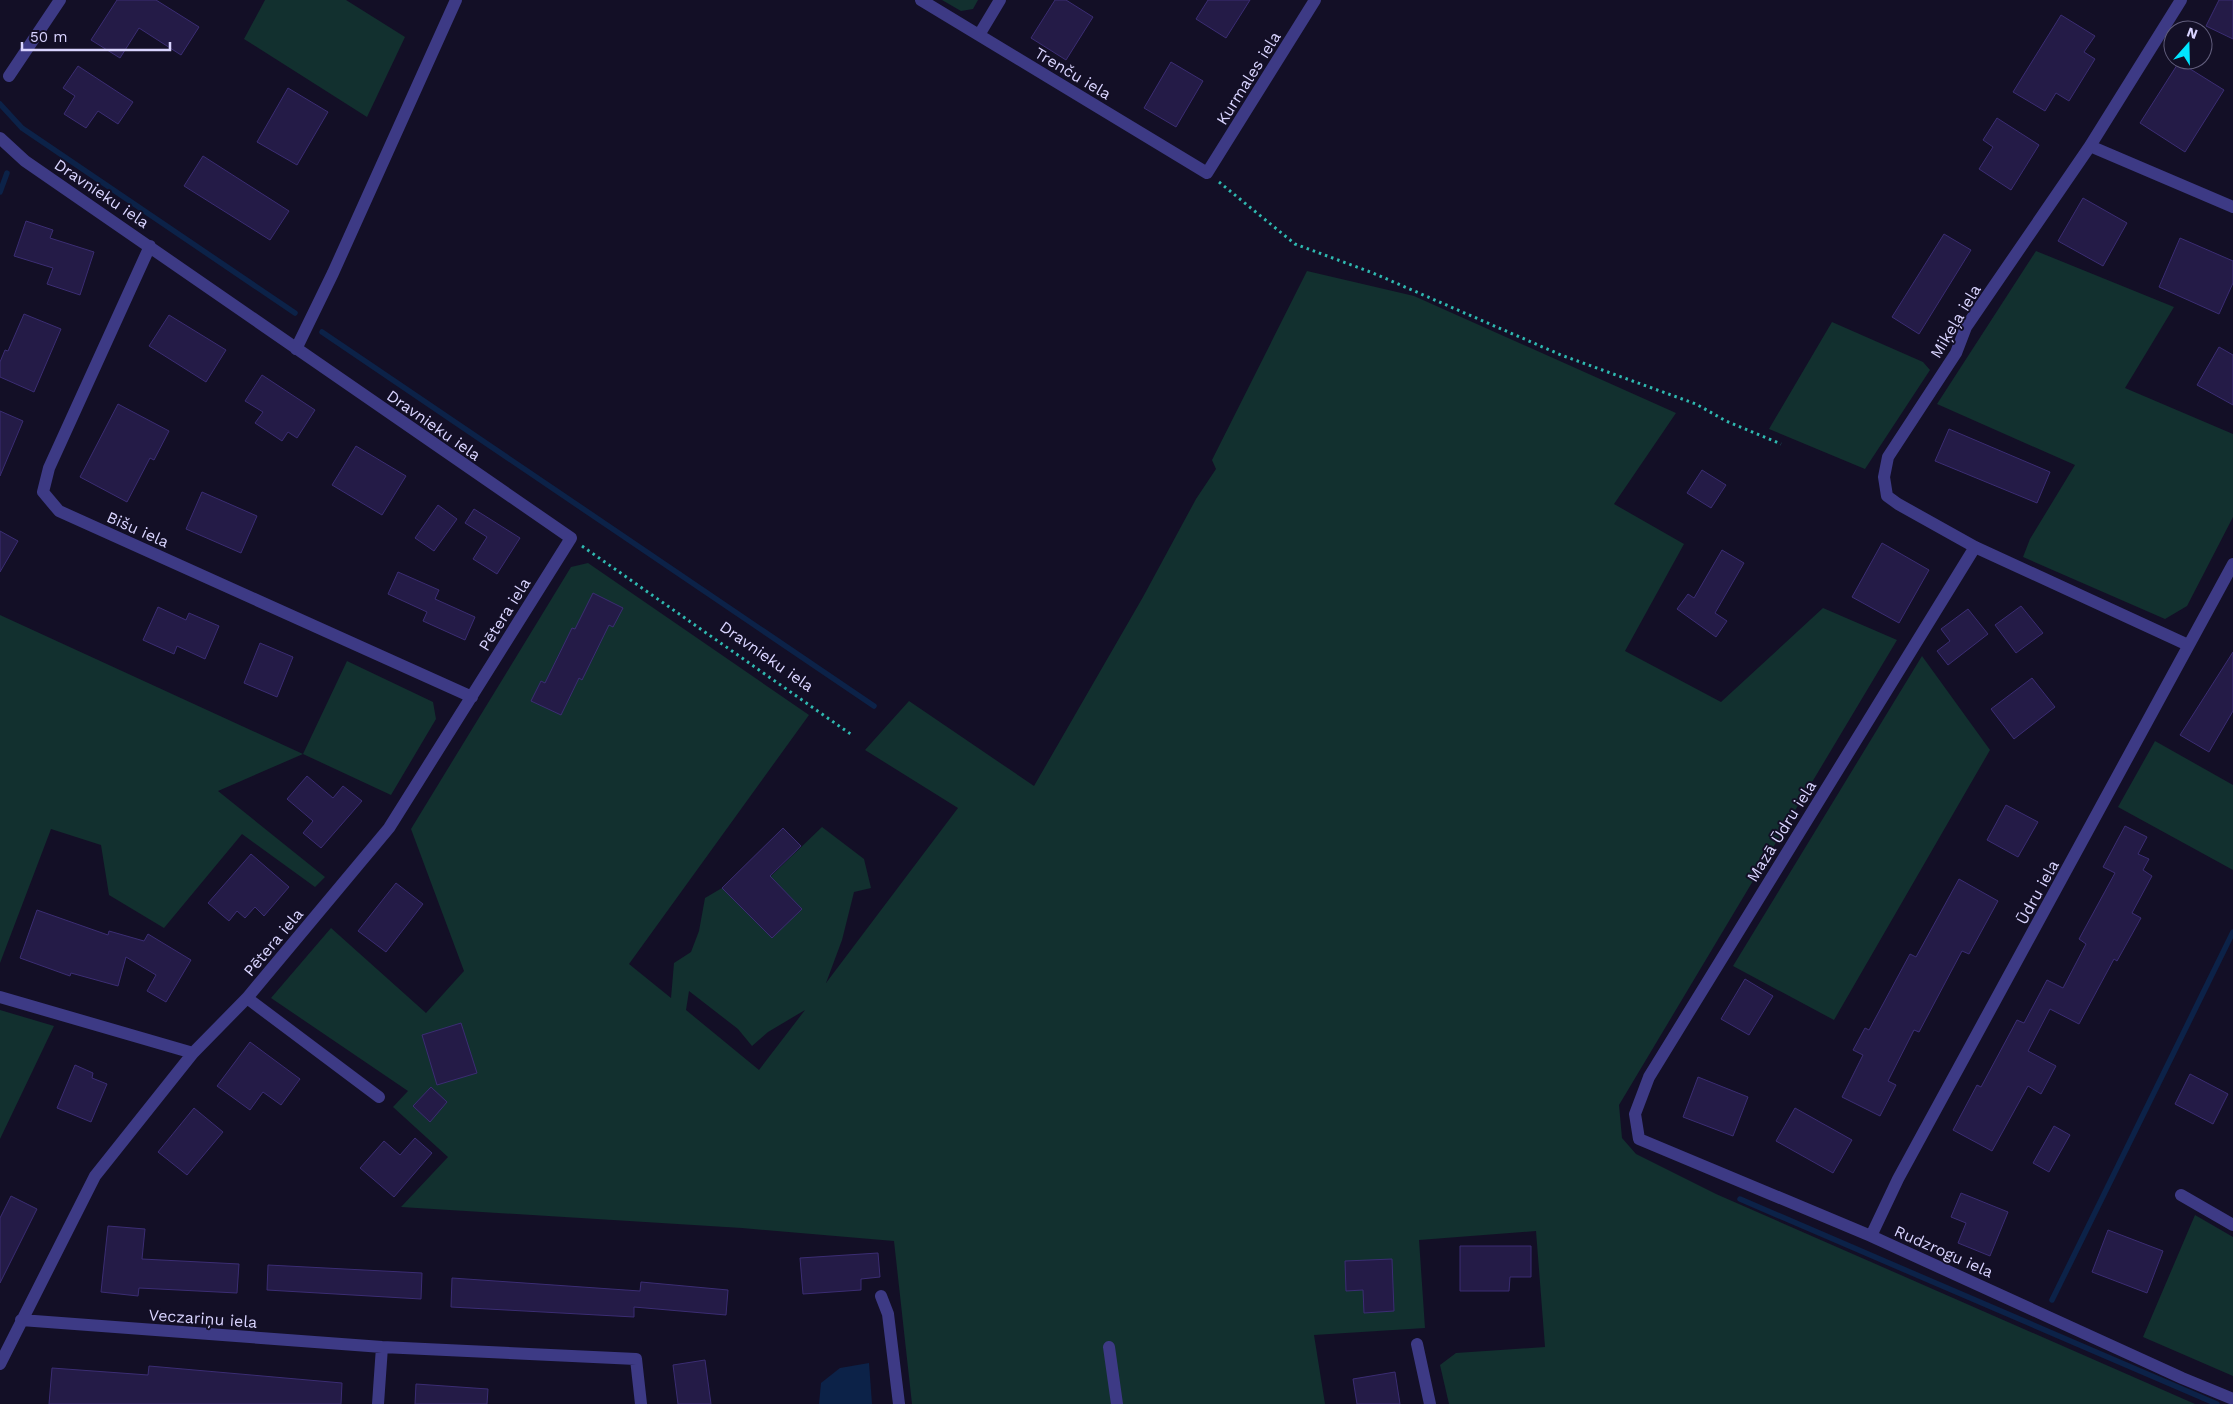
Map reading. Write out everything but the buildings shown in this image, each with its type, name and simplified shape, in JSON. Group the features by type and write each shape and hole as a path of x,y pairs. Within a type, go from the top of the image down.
{"street":[{"path":"9,76 60,0"},
{"path":"296,349 333,273 456,0"},
{"name":"Trenču iela","path":"921,0 1207,173"},
{"path":"979,35 1000,0"},
{"name":"Kurmales iela","path":"1207,173 1316,0"},
{"name":"Miķeļa iela","path":"1975,547 1887,496 1884,477 1888,457 1956,353 1966,327 2090,146 2153,48 2181,0"},
{"name":"Dravnieku iela","path":"0,138 26,161 571,538"},
{"path":"2090,146 2233,207"},
{"name":"Bišu iela","path":"150,246 49,468 43,492 59,511 472,697"},
{"name":"Pētera iela","path":"0,1364 95,1176 193,1053 247,998 389,828 571,538"},
{"path":"1975,547 2188,645"},
{"name":"Mazā Ūdru iela","path":"1638,1139 1635,1114 1649,1077 1975,547"},
{"name":"Ūdru iela","path":"1871,1236 1898,1179 2233,564"},
{"path":"0,997 193,1053"},
{"path":"247,998 379,1097"},
{"name":"Rudzrogu iela","path":"1638,1139 1871,1236 2182,1378 2233,1399"},
{"path":"2180,1195 2233,1225"},
{"path":"881,1296 888,1314 899,1404"},
{"name":"Veczariņu iela","path":"21,1320 382,1346 636,1359 641,1404"},
{"path":"1417,1344 1430,1404"},
{"path":"378,1404 382,1346"},
{"path":"1109,1348 1117,1404"}],"path":[{"path":"1207,173 1295,244 1373,273 1561,356 1696,404 1726,421 1781,444"},
{"name":"Dravnieku iela","path":"571,538 852,735"}],"green space":[{"path":"265,0 346,0 405,37 367,117 244,39"},
{"path":"942,0 978,0 973,9 961,11"},
{"path":"2036,251 2174,307 2125,388 2233,434 2233,517 2187,606 2165,619 2023,557 2030,539 2075,465 1937,404"},
{"path":"1307,271 1414,296 1676,413 1614,504 1684,544 1625,651 1721,702 1823,608 1897,640 1619,1105 1622,1138 1636,1154 1716,1194 2195,1404 1449,1404 1440,1365 1456,1353 1545,1347 1536,1231 1419,1240 1425,1328 1314,1335 1325,1404 912,1404 894,1241 742,1228 401,1207 448,1157 393,1107 408,1091 271,998 331,928 426,1013 464,971 411,829 571,567 588,563 809,715 629,964 671,998 674,963 691,952 699,931 705,898 722,888 740,906 822,827 864,859 871,888 854,892 842,940 826,983 958,808 865,750 909,701 1034,786 1143,597 1196,499 1216,469 1212,460","holes":["689,991 738,1029 752,1046 768,1032 805,1010 759,1070 686,1010"]},
{"path":"1832,322 1923,362 1930,370 1865,469 1769,429"},
{"path":"0,615 303,754 218,791 325,877 315,887 242,834 164,928 109,895 101,845 51,829 0,963"},
{"path":"1922,656 1990,750 1834,1020 1733,966"},
{"path":"347,661 433,702 436,719 391,795 303,754"},
{"path":"2155,741 2233,785 2233,870 2118,807"},
{"path":"0,1010 54,1026 0,1139"},
{"path":"2195,1215 2233,1237 2233,1376 2143,1337"}],"water":[{"path":"869,1363 872,1404 819,1404 821,1383 840,1368"}],"waterway":[{"path":"0,104 22,128 295,313"},
{"path":"0,192 7,173"},
{"path":"322,332 874,706"},
{"path":"2052,1300 2233,932"},
{"path":"1740,1199 2217,1404"}]}
